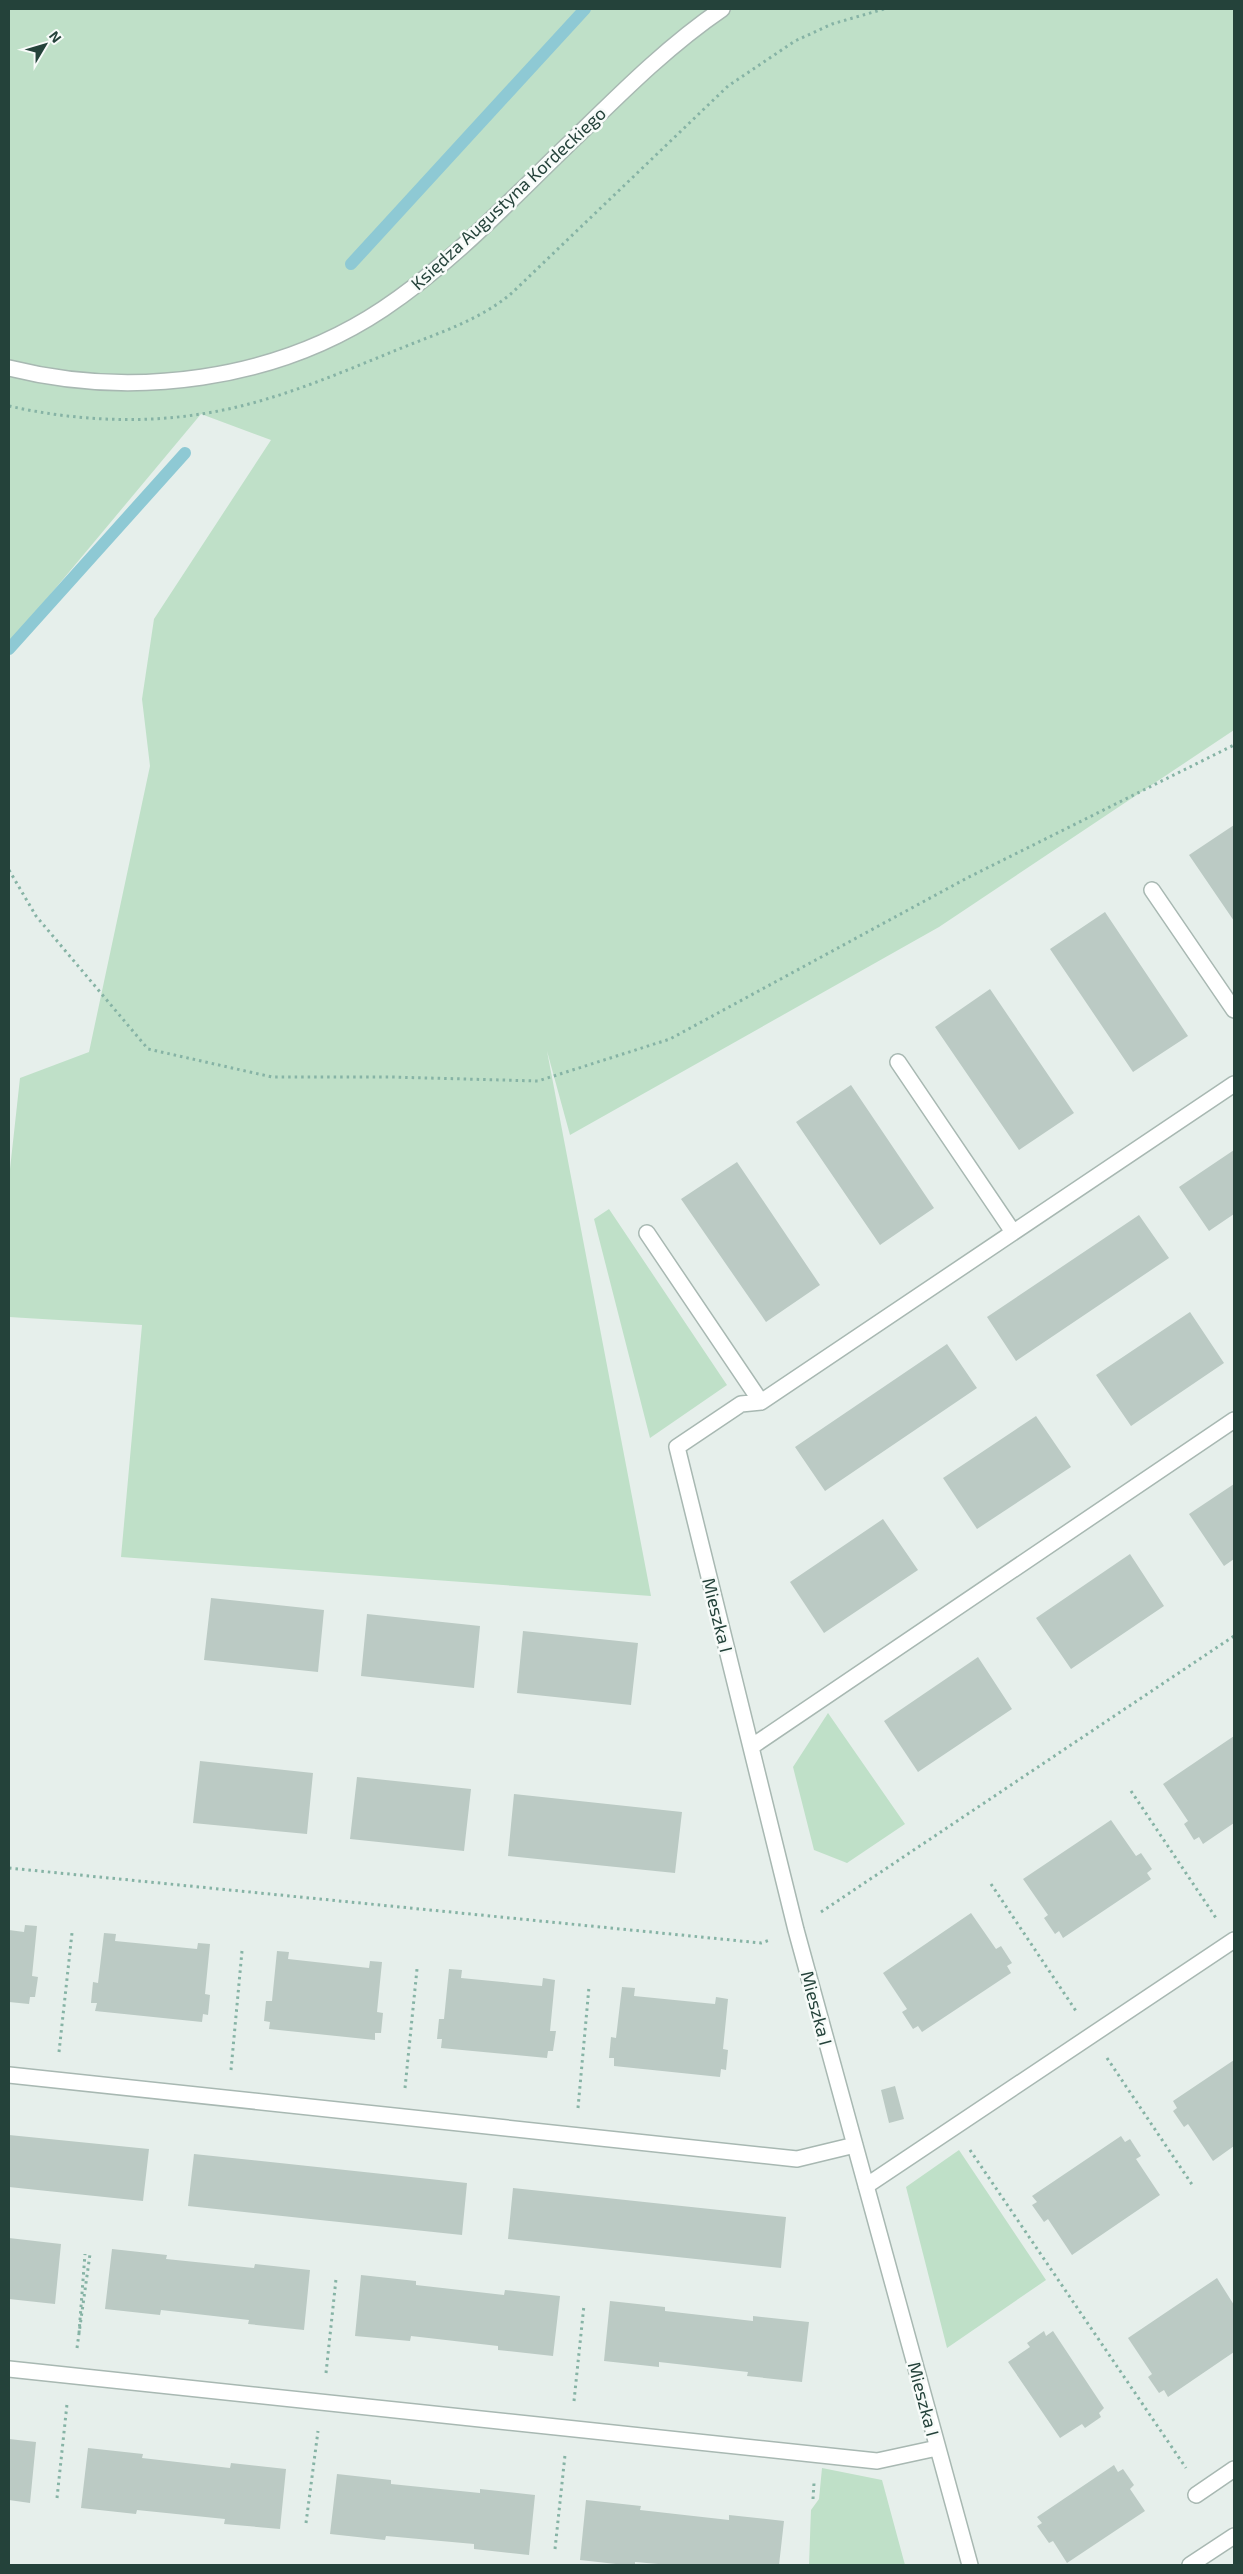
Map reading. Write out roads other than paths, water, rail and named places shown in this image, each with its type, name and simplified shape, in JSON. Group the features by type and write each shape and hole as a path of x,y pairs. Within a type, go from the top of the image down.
{"street":[{"name":"Księdza Augustyna Kordeckiego","path":"9,368 67,380 106,383 184,380 261,364 343,332 382,310 440,266 654,64 722,9"},
{"path":"1152,890 1234,1010"},
{"path":"898,1062 1013,1232"},
{"path":"647,1233 761,1402 1234,1084"},
{"name":"Mieszka I","path":"761,1402 741,1404 677,1447 796,1930 970,2565"},
{"path":"751,1747 1234,1420"},
{"path":"866,2186 1233,1941"},
{"path":"9,2076 797,2159 855,2145"},
{"path":"9,2370 877,2461 938,2448"},
{"path":"1199,2493 1234,2469"},
{"path":"1190,2565 1234,2536"}],"waterway":[{"path":"351,264 585,9"},
{"path":"9,649 185,453"}]}
